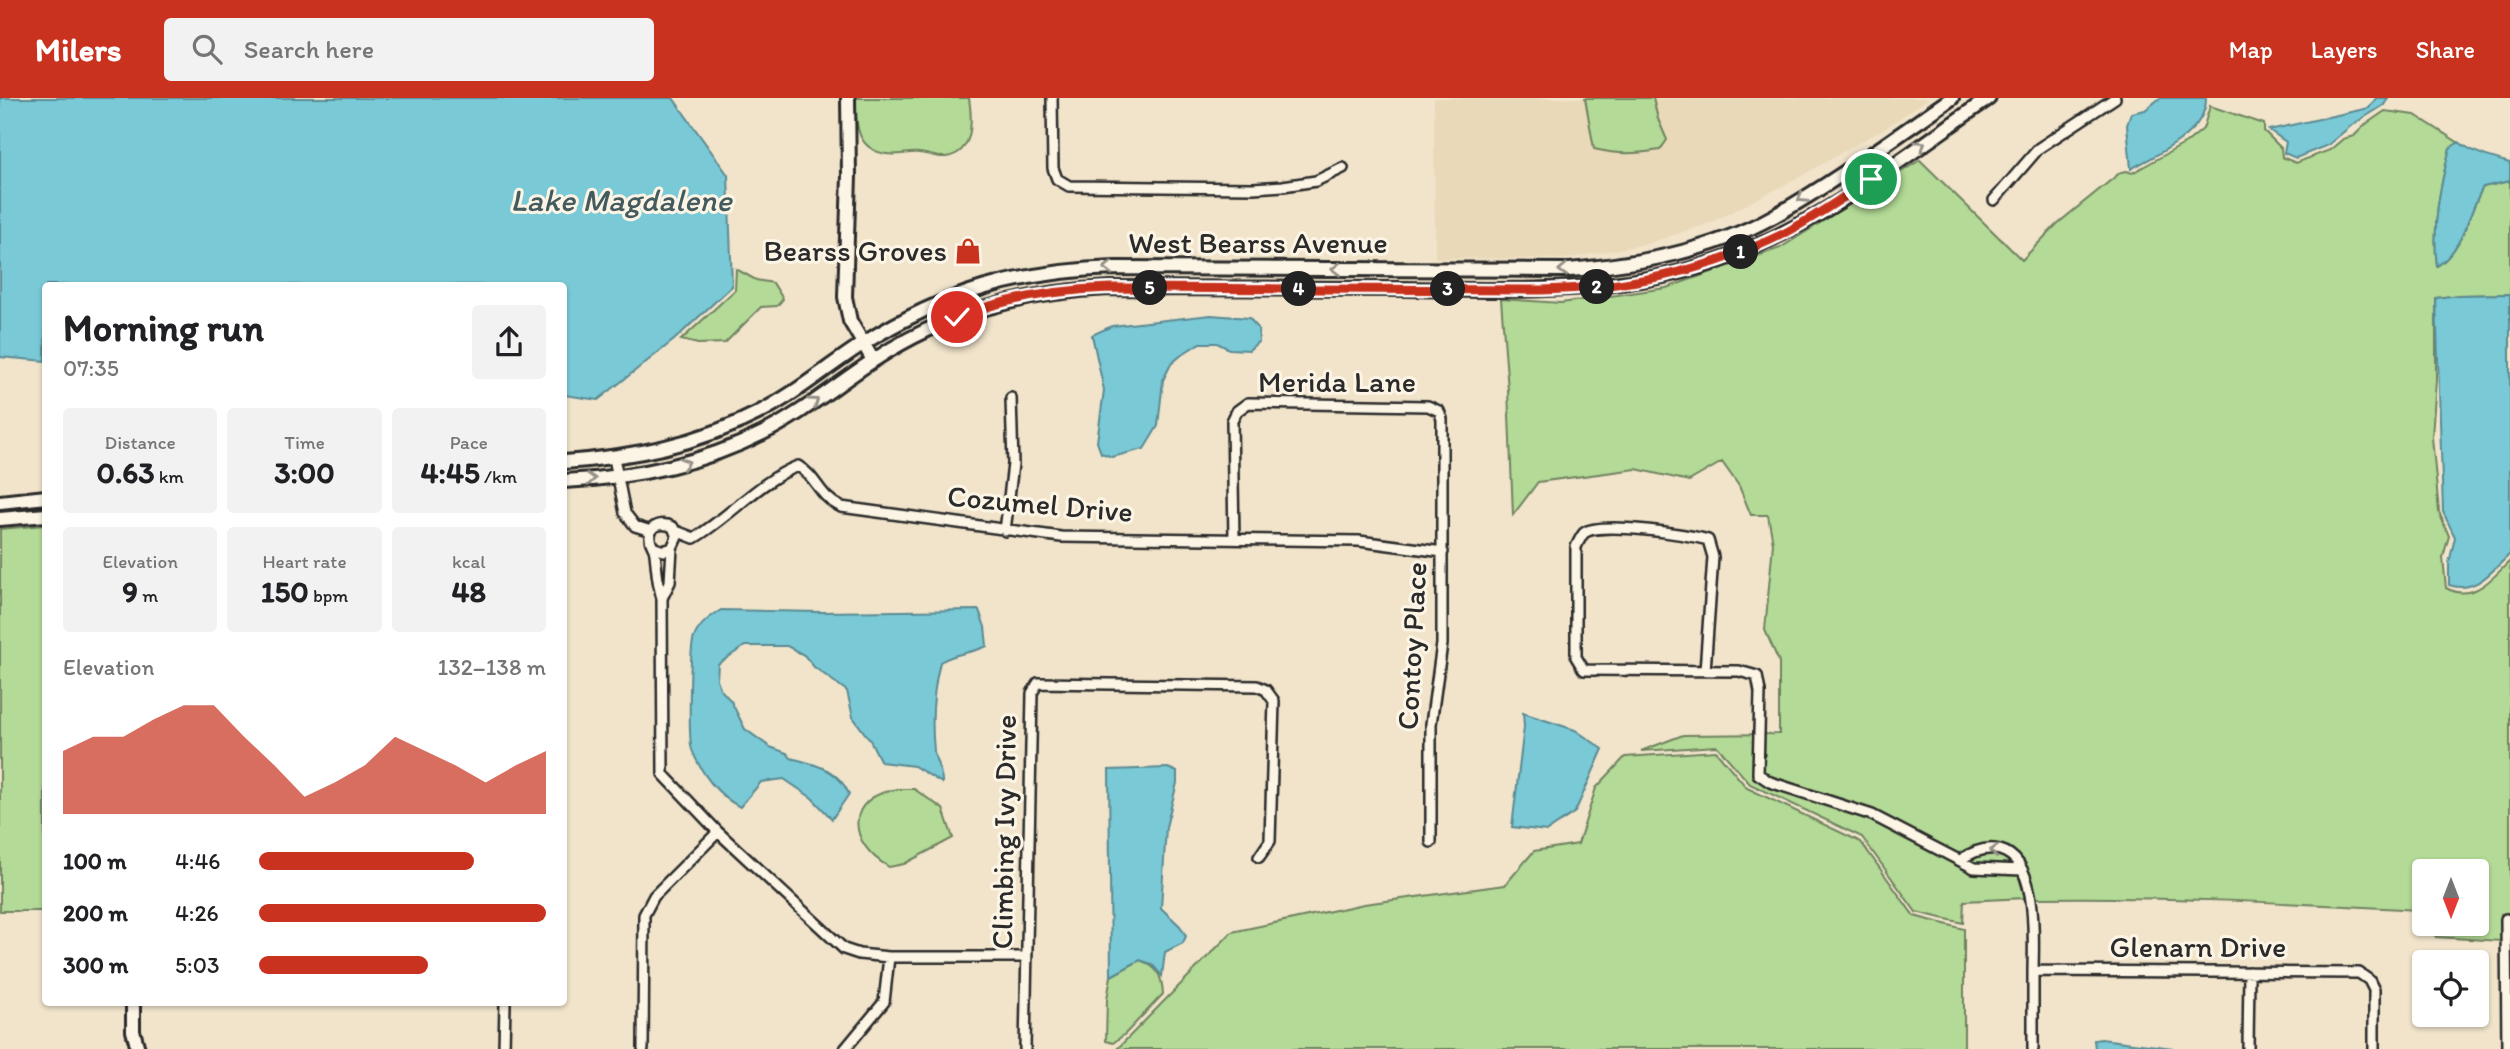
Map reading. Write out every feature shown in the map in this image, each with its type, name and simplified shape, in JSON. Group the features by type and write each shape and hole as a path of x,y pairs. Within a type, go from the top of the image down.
{"main road":[{"path":"848,98 849,190 845,297 850,321 873,360"},
{"name":"West Bearss Avenue","path":"567,461 614,458 658,450 699,438 757,414 910,316 948,298 1016,278 1063,271 1115,268 1542,270 1625,264 1685,250 1774,216 1952,98"},
{"name":"West Bearss Avenue","path":"567,481 619,478 688,462 762,434 797,414 873,360 917,335 957,317 1001,302 1052,292 1110,288 1543,290 1596,287 1653,279 1690,270 1732,256 1784,233 1826,209 1989,98"},
{"path":"1784,233 1794,220 1854,181 1859,162"},
{"path":"0,502 42,497"},
{"path":"0,519 42,515"},
{"path":"133,1006 133,1031 138,1049"}],"street":[{"path":"1052,98 1053,168 1057,179 1069,186 1273,187 1316,181 1343,168"},
{"path":"1994,200 2039,148 2115,98"},
{"path":"1005,531 1013,464 1012,398"},
{"name":"Merida Lane","path":"1234,538 1232,421 1237,411 1248,403 1428,406 1438,411"},
{"name":"Contoy Place","path":"1431,842 1431,724 1442,644 1442,419 1438,411"},
{"path":"614,458 625,513 635,526 651,531"},
{"name":"Cozumel Drive","path":"676,531 694,538 712,528 782,472 798,466 809,472 827,500 841,507 1005,531 1061,537 1359,541 1443,552"},
{"path":"662,598 670,582 672,548 677,540 676,531 665,523 658,524 651,531 650,537 655,548 656,581 662,598 663,774 718,832 844,948 859,954 889,957 1026,957"},
{"path":"1705,671 1713,557 1708,540 1688,534 1598,527 1584,533 1576,547 1576,657 1584,670 1705,671 1739,671 1757,676 1760,692 1758,774 1770,782 1872,815 1974,868 2022,870"},
{"path":"655,548 664,551 672,548"},
{"name":"Climbing Ivy Drive","path":"1025,1049 1032,693 1038,684 1257,687 1266,690 1274,701 1270,841 1259,857"},
{"path":"643,1049 644,915 654,896 718,832"},
{"path":"1960,860 1969,853 1990,848 2013,855 2022,870 2033,911 2033,1049"},
{"path":"2506,919 2507,1049"},
{"path":"845,1049 884,1002 889,957"},
{"name":"Glenarn Drive","path":"2033,971 2359,973 2369,980 2374,990 2374,1049"},
{"path":"2248,1049 2249,972"},
{"path":"503,1049 505,1006"}],"shaded area":[{"path":"1434,98 1585,98 1594,149 1667,141 1653,98 1929,98 1887,127 1798,178 1710,223 1646,244 1566,259 1435,258"}],"green space":[{"path":"855,98 969,98 970,134 962,149 946,157 876,151 868,147 859,133"},
{"path":"1585,98 1653,98 1667,140 1660,150 1619,153 1594,149"},
{"path":"2210,106 2264,124 2264,131 2281,148 2282,157 2296,163 2330,150 2343,139 2354,136 2385,111 2415,115 2459,143 2450,148 2440,192 2436,221 2437,266 2446,259 2459,240 2483,187 2510,181 2510,294 2436,298 2436,380 2432,437 2439,512 2449,536 2443,557 2446,588 2456,592 2474,591 2510,561 2510,913 2501,914 2501,941 2435,936 2489,936 2489,859 2412,859 2412,910 2179,899 2036,898 2025,863 2016,867 2025,898 1964,901 1963,923 1916,912 1862,837 1750,784 1717,746 1641,751 1683,735 1779,734 1779,662 1765,630 1773,543 1768,515 1751,515 1739,486 1722,462 1689,481 1636,469 1538,482 1513,515 1501,299 1561,303 1666,288 1780,248 1920,160 2022,260 2057,224 2121,172 2132,173 2186,143 2203,129"},
{"path":"736,269 756,280 773,283 783,299 777,306 761,307 725,343 698,344 681,340 735,290"},
{"path":"42,525 42,911 0,911 0,529"},
{"path":"1716,751 1747,788 1861,842 1914,916 1964,929 1964,1049 1117,1049 1232,932 1364,904 1505,885 1534,851 1578,844 1596,788 1625,757"},
{"path":"914,789 943,809 953,838 904,864 889,867 865,846 859,834 858,822 861,810 868,801 881,793"},
{"path":"1140,960 1158,973 1163,994 1125,1034 1113,1043 1106,1041 1107,999 1111,976"}],"water":[{"name":"Lake Magdalene","path":"0,98 673,98 728,175 732,286 674,340 598,400 567,395 567,282 42,282 42,361 0,357"},
{"path":"2160,98 2206,98 2204,110 2190,132 2131,169 2127,125 2131,113 2145,110"},
{"path":"2376,98 2388,98 2384,105 2352,125 2328,145 2296,158 2284,153 2286,142 2269,130 2369,108"},
{"path":"2459,142 2477,152 2510,163 2510,181 2483,187 2459,240 2446,259 2437,266 2436,221 2440,192 2450,148"},
{"path":"2510,294 2510,554 2483,579 2475,584 2459,587 2449,585 2449,563 2455,537 2443,512 2436,298"},
{"path":"1211,315 1249,318 1258,328 1259,341 1249,350 1229,349 1217,343 1200,343 1184,353 1171,364 1163,380 1158,426 1144,449 1112,457 1101,453 1097,442 1104,390 1092,335 1112,326"},
{"path":"721,610 979,610 985,627 987,646 940,662 933,706 933,740 942,783 914,766 881,762 853,717 847,691 814,667 804,655 787,646 745,646 718,664 717,679 745,729 791,758 832,773 849,794 832,819 812,798 784,779 761,782 740,807 724,797 705,775 696,759 690,730 693,641 704,623"},
{"path":"1523,713 1575,730 1603,749 1575,812 1547,831 1512,827 1524,727"},
{"path":"1168,768 1177,772 1177,783 1166,827 1161,908 1180,926 1186,936 1183,943 1165,952 1162,976 1152,964 1140,960 1111,976 1109,770"},
{"path":"2094,1040 2172,1049 2095,1049"}],"place":[{"name":"Bearss Groves","path":"968,251"}],"route":[{"path":"957,317 1023,297 1076,289 1543,290 1635,282 1690,270 1760,244 1807,221 1871,179"}]}
